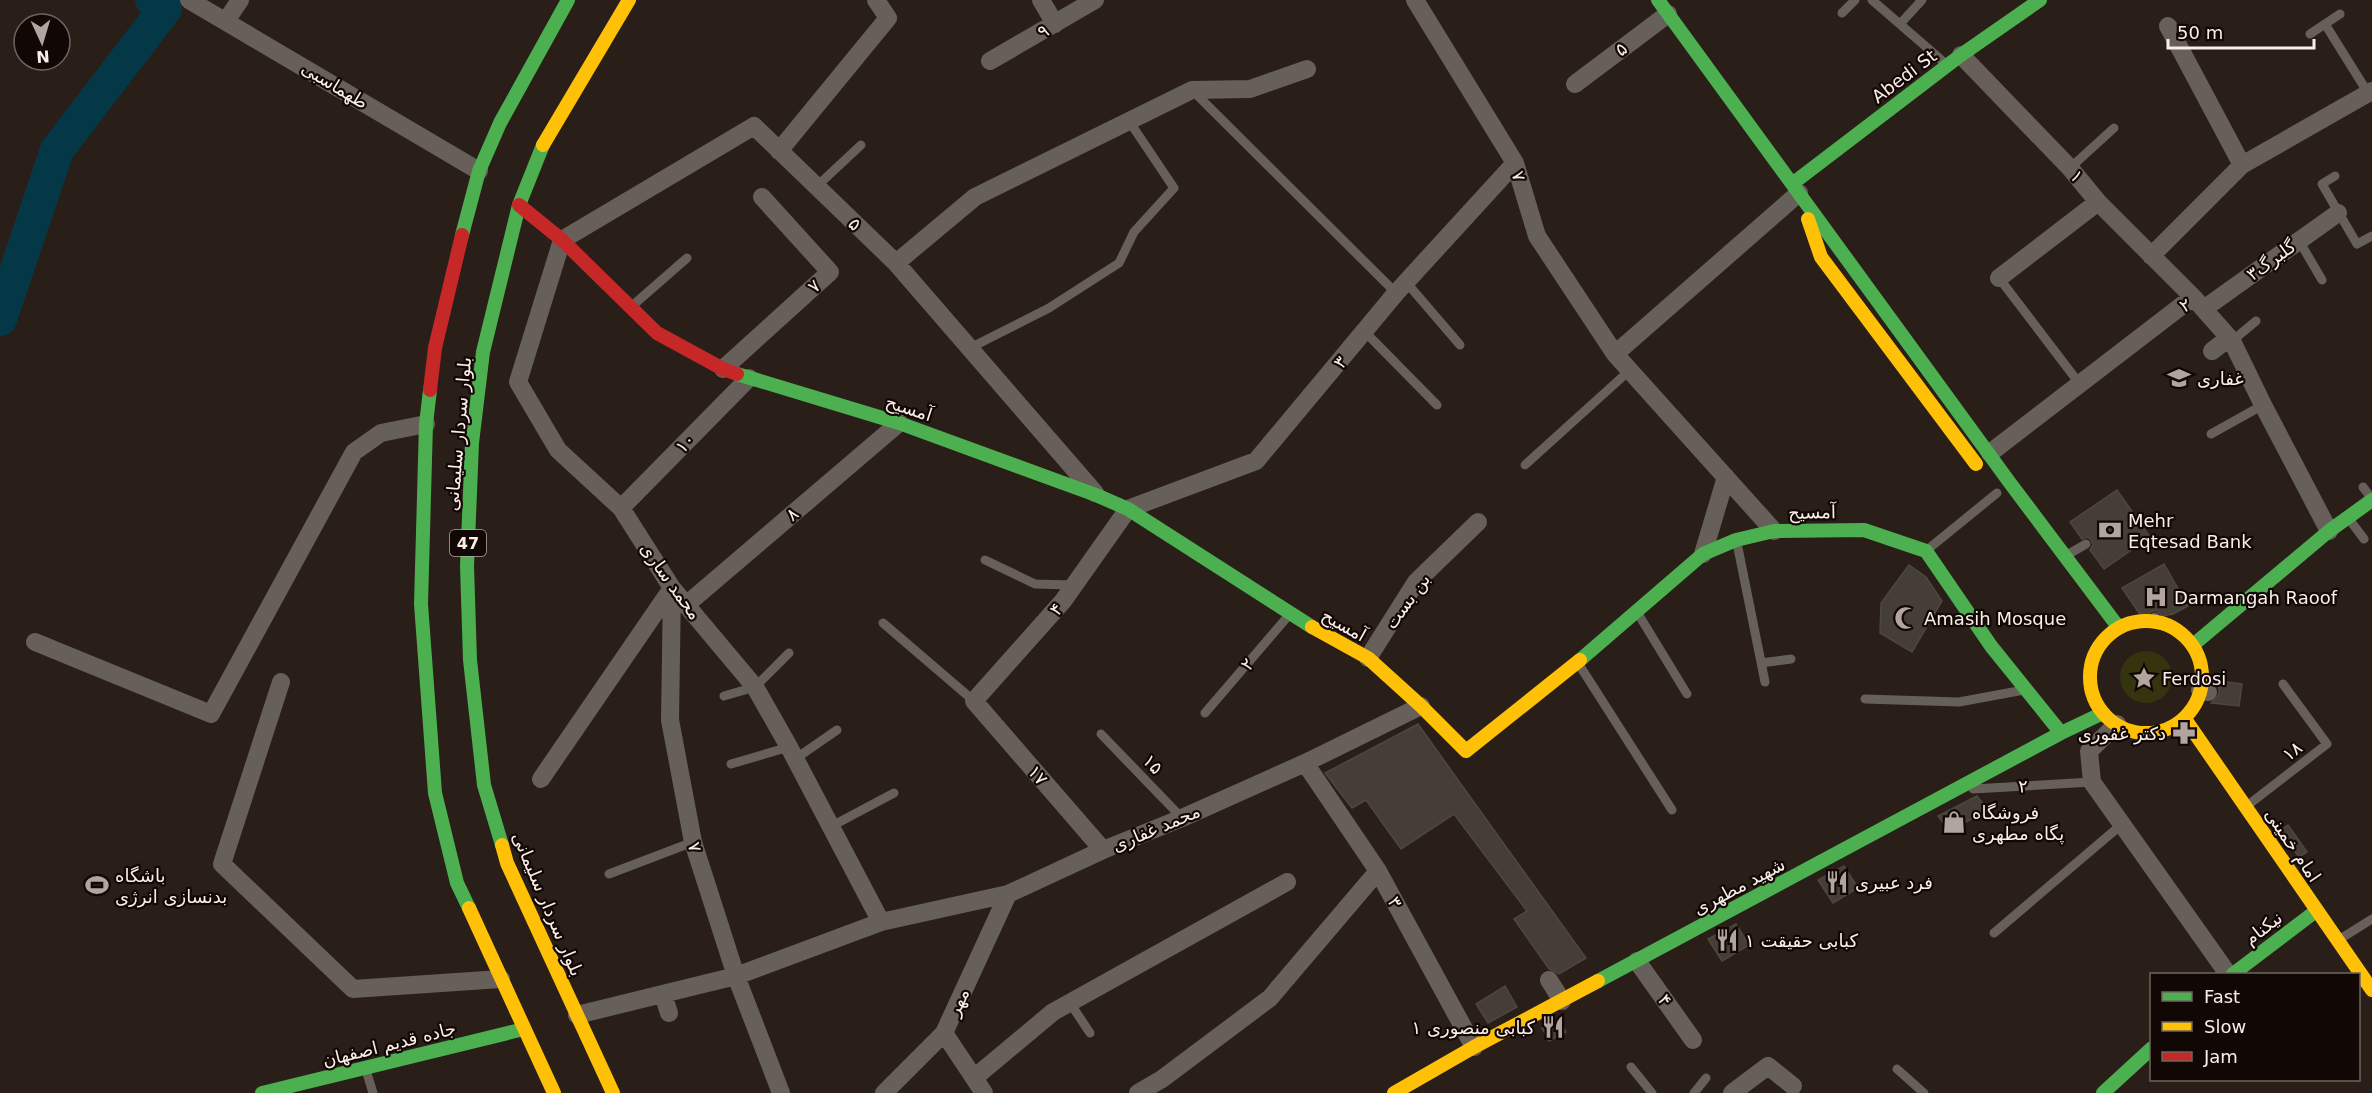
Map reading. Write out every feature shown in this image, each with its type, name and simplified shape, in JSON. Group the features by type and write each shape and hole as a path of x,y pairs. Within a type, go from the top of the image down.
{"main road":[{"name":"بلوار سردار سلیمانی","path":"554,1093 458,883 435,793 422,637 426,424 435,348 479,171 500,123 568,0"},
{"name":"بلوار سردار سلیمانی","path":"613,1093 507,863 484,785 470,660 467,566 472,443 483,352 519,205 544,141 629,0"},
{"name":"Abedi St","path":"1800,194 1954,60 2040,0"},
{"path":"1663,7 2119,628"},
{"path":"1800,194 1821,257 1994,488"},
{"name":"آمسیح","path":"519,205 562,240 632,306 657,333 723,369 899,423 1096,495 1128,509 1289,614 1368,658 1421,706 1466,752 1578,662 1703,554 1736,540 1774,531 1864,530 1926,551"},
{"path":"2193,645 2329,531 2372,500"},
{"path":"1926,551 1991,646 2061,732"},
{"path":"2154,619 2182,633 2193,645 2201,663 2204,691 2185,721 2169,729 2152,732 2134,731 2110,718 2095,699 2090,683 2092,657 2102,633 2119,628 2134,622 2154,619"},
{"name":"شهید مطهری","path":"1394,1093 1474,1047 1506,1022 1562,1000 1637,961 2061,732 2110,718"},
{"name":"امام خمینی","path":"2185,721 2372,990"},
{"name":"نیکنام","path":"2236,973 2316,910"},
{"name":"جاده قدیم اصفهان","path":"262,1093 524,1029"},
{"path":"2103,1093 2150,1049"}],"street":[{"name":"طهماسبی","path":"189,0 479,171"},
{"path":"226,21 240,0"},
{"path":"779,151 888,18 876,0"},
{"path":"1041,0 1055,24"},
{"name":"۹","path":"990,61 1095,0"},
{"name":"۷","path":"1415,0 1515,163 1537,236 1615,354 1774,531"},
{"name":"۵","path":"1575,84 1663,7"},
{"path":"2168,26 2242,165"},
{"name":"۱","path":"1954,60 2070,168 2098,202 2199,302"},
{"path":"896,263 975,197 1192,90 1250,88 1307,69"},
{"path":"2151,256 2242,165 2370,92"},
{"name":"۵","path":"562,240 754,126 896,263 1096,495"},
{"name":"۳","path":"1128,509 1256,461 1401,287 1515,163"},
{"path":"1615,354 1800,194"},
{"name":"۷","path":"723,369 830,272 762,197"},
{"path":"1998,278 2098,202"},
{"name":"گلبرگ۳","path":"2199,302 2338,213"},
{"name":"محمد ساری","path":"562,240 518,382 558,450 621,508 672,588 755,687 881,922"},
{"name":"۲","path":"1990,453 2079,383 2199,302 2231,339 2329,531"},
{"path":"2212,351 2231,339"},
{"name":"۱۰","path":"621,508 749,378"},
{"name":"۸","path":"686,605 899,423"},
{"path":"35,642 211,714 354,452 381,433 426,424"},
{"path":"1703,554 1726,477"},
{"name":"۴","path":"974,701 1063,601 1128,509"},
{"name":"بن بست","path":"1368,658 1416,582 1478,522"},
{"path":"541,779 672,588"},
{"name":"۷","path":"672,588 670,720 693,843 736,976 781,1093"},
{"path":"281,682 222,864 353,989 501,979"},
{"name":"۱۷","path":"974,701 1103,850"},
{"name":"محمد غفاری","path":"577,1015 736,976 881,922 1008,894 1103,850 1182,818 1305,763 1421,706"},
{"path":"2110,718 2090,751 2092,782 2227,973"},
{"name":"۳","path":"1305,763 1378,871 1474,1047"},
{"path":"1138,1093 1162,1079 1270,998 1378,871"},
{"path":"944,1033 979,1086 1053,1012 1287,882"},
{"name":"مهر","path":"884,1093 944,1033 1008,894"},
{"name":"۴","path":"1637,961 1693,1040"},
{"path":"1549,980 1562,1000"},
{"path":"663,994 669,1013"},
{"path":"1732,1093 1768,1066 1793,1086"}],"lane":[{"path":"1842,13 1855,0"},
{"path":"1872,0 1900,24 1954,60"},
{"path":"1900,24 1922,0"},
{"path":"2310,34 2340,14"},
{"path":"2325,24 2370,92"},
{"path":"1192,90 1460,345"},
{"path":"968,349 1049,308 1119,263 1134,232 1174,188 1130,121"},
{"path":"2070,168 2114,128"},
{"path":"816,187 861,145"},
{"path":"2335,176 2322,183 2357,244 2372,236"},
{"path":"2298,239 2322,280"},
{"path":"632,306 687,258"},
{"path":"1998,278 2079,383"},
{"path":"2231,339 2256,321"},
{"path":"1365,332 1437,405"},
{"path":"1525,465 1630,370"},
{"path":"2211,434 2263,405"},
{"path":"2363,487 2372,500"},
{"path":"1926,551 1994,488"},
{"path":"2348,518 2364,539"},
{"path":"1736,540 1765,682"},
{"path":"2065,556 2086,544"},
{"path":"985,560 1035,584 1074,585"},
{"path":"1637,611 1687,694"},
{"name":"۲","path":"1204,713 1289,614"},
{"path":"883,623 974,701"},
{"path":"724,696 755,687 789,653"},
{"path":"1761,663 1791,659"},
{"path":"1578,662 1672,810"},
{"name":"۱۸","path":"2246,807 2327,744 2283,684"},
{"path":"1865,699 1959,702 2027,690"},
{"path":"730,764 792,753 837,730"},
{"name":"۱۵","path":"1101,734 1182,818"},
{"name":"۲","path":"1955,790 2092,782"},
{"path":"830,827 894,793"},
{"path":"1994,933 2121,825"},
{"path":"609,874 693,843"},
{"path":"2338,940 2372,919"},
{"path":"1070,1003 1090,1033"},
{"path":"1631,1067 1652,1093"},
{"path":"366,1068 373,1093"},
{"path":"1897,1069 1924,1093"},
{"path":"1694,1093 1706,1078"}],"shaded area":[{"path":"2141,651 2151,651 2165,658 2172,677 2165,696 2151,703 2141,703 2131,699 2124,692 2120,682 2120,672 2124,662 2131,655"}],"building":[{"name":"Mehr Eqtesad Bank","path":"2117,490 2150,537 2104,569 2090,550 2093,545 2091,540 2087,537 2082,539 2070,522"},
{"name":"Darmangah Raoof","path":"2164,564 2188,606 2173,614 2162,616 2156,610 2148,615 2139,613 2122,588"},
{"name":"Amasih Mosque","path":"1909,565 1926,577 1942,601 1912,652 1880,633 1881,603"},
{"path":"2211,680 2242,684 2239,706 2211,703 2219,694 2219,688"},
{"path":"1418,724 1586,958 1559,974 1549,969 1514,919 1527,911 1454,814 1401,849 1366,800 1352,808 1325,773"},
{"name":"فروشگاه پگاه مطهری","path":"1977,796 1988,810 1949,831 1938,816"},
{"path":"2288,825 2307,852 2299,857 2280,831"},
{"name":"فرد عبیری","path":"1844,866 1858,888 1833,903 1818,880"},
{"name":"کبابی حقیقت ۱","path":"1736,924 1749,945 1722,961 1708,939"},
{"path":"1505,986 1517,1007 1488,1023 1476,1004"},
{"name":"کبابی منصوری ۱","path":"1559,1019 1566,1032 1549,1041 1542,1028"}],"waterway":[{"path":"0,319 57,150 165,9 152,0"}],"traffic: fast":[{"path":"462,235 479,171 500,123 568,0"},
{"path":"1658,0 2010,483 2119,628"},
{"path":"1792,184 1961,55 2040,0"},
{"path":"502,845 484,785 470,660 467,566 472,443 483,352 519,205 543,145"},
{"path":"737,374 899,423 1096,495 1128,509 1312,627"},
{"path":"430,390 426,424 421,604 435,793 457,883 469,908"},
{"path":"2193,645 2329,531 2372,500"},
{"path":"1580,660 1703,554 1736,540 1774,531 1864,530 1926,551 1991,646 2061,733"},
{"path":"1598,981 2061,733 2103,713"},
{"path":"2234,973 2316,911"},
{"path":"262,1093 524,1029"},
{"path":"2103,1093 2150,1050"}],"traffic: slow":[{"path":"543,145 629,0"},
{"path":"1808,219 1821,257 1976,464"},
{"path":"2146,621 2167,625 2185,638 2198,656 2202,677 2198,698 2185,716 2167,729 2146,733 2125,729 2107,716 2094,698 2090,677 2094,656 2107,638 2125,625 2146,621"},
{"path":"1312,627 1368,658 1466,751 1580,660"},
{"path":"2185,719 2372,990"},
{"path":"502,845 507,863 613,1093"},
{"path":"469,908 554,1093"},
{"path":"1394,1093 1474,1047 1598,981"}],"traffic: jam":[{"path":"519,205 562,240 657,333 723,369 737,374"},
{"path":"430,390 435,348 462,235"}],"place":[{"name":"غفاری","path":"2179,378"},
{"name":"Mehr Eqtesad Bank","path":"2110,530"},
{"name":"Darmangah Raoof","path":"2156,597"},
{"name":"Amasih Mosque","path":"1906,618"},
{"name":"Ferdosi","path":"2144,678"},
{"name":"دکتر غفوری","path":"2184,733"},
{"name":"فروشگاه پگاه مطهری","path":"1954,822"},
{"name":"فرد عبیری","path":"1837,882"},
{"name":"باشگاه بدنسازی انرژی","path":"97,885"},
{"name":"کبابی حقیقت ۱","path":"1727,940"},
{"name":"کبابی منصوری ۱","path":"1553,1027"}]}
